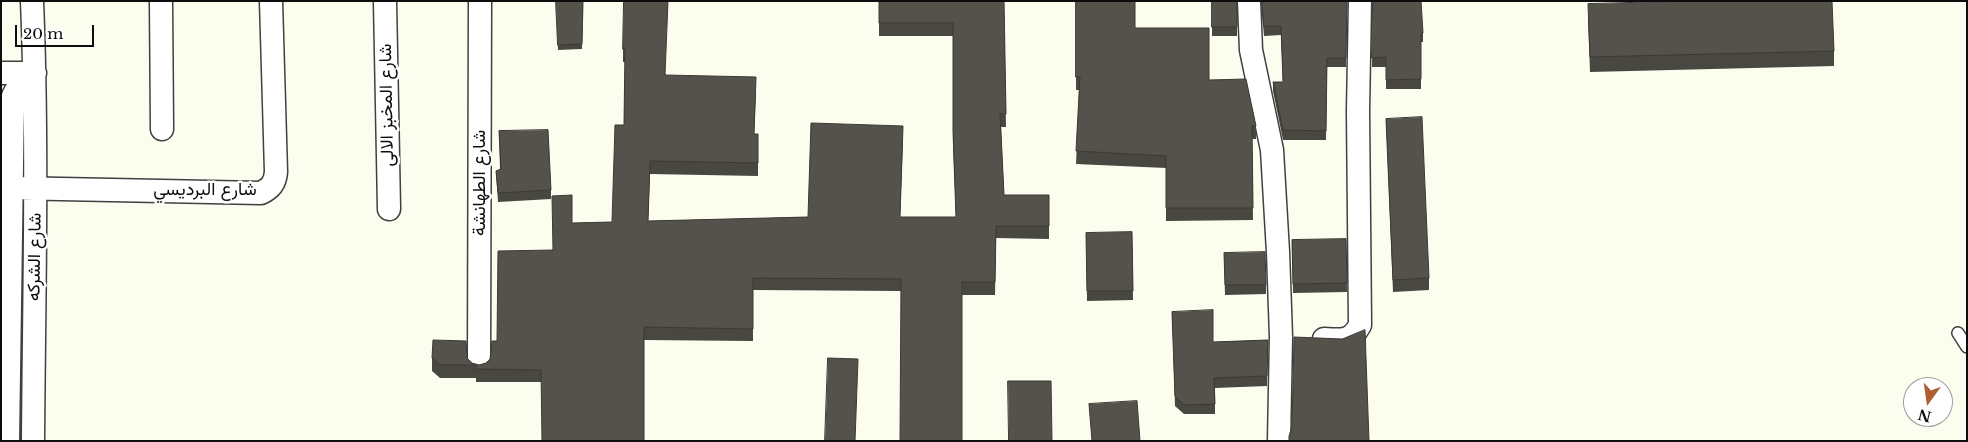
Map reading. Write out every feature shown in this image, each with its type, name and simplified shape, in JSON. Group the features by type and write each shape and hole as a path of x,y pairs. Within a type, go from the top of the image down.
{"street":[{"name":"شارع الشركه","path":"32,1 36,188 33,441"},
{"path":"161,1 162,129"},
{"name":"شارع البرديسي","path":"11,188 261,193 269,188 275,181 276,172 271,1"},
{"name":"شارع المخبز الالى","path":"385,1 389,209"},
{"name":"شارع الطهانشة","path":"479,365 480,1"},
{"path":"1248,1 1251,50 1272,150 1278,252 1295,338 1279,441"},
{"path":"1295,338 1342,340 1356,333 1360,325 1358,110 1360,1"},
{"path":"1,73 35,73"},
{"name":"شارع الشركه","path":"8,441 13,96 18,86 35,73"}],"lane":[{"path":"1958,333 1967,347"}],"building":[{"path":"556,1 583,1 582,44 558,45"},
{"path":"624,1 668,1 665,75 756,77 754,134 758,134 758,163 650,161 648,221 808,217 811,123 903,126 900,217 956,217 953,131 953,23 879,23 879,1 1004,1 1006,114 1000,114 1004,195 1049,195 1049,226 996,226 995,282 962,282 962,441 900,441 901,279 753,278 753,329 644,327 644,441 542,441 541,370 476,369 476,365 440,365 432,358 433,340 466,341 467,358 472,363 479,365 486,363 490,359 492,341 497,341 498,251 553,250 552,196 572,195 572,223 612,222 615,125 624,125"},
{"path":"1076,1 1135,1 1135,28 1209,28 1209,80 1246,79 1256,126 1252,126 1253,208 1166,208 1166,156 1076,151 1080,77 1076,77"},
{"path":"1212,1 1237,1 1237,27 1212,27"},
{"path":"1262,1 1347,1 1346,58 1327,58 1326,131 1283,130 1273,82 1283,82 1281,26 1264,26"},
{"path":"1373,1 1421,1 1423,33 1421,33 1421,79 1386,80 1386,57 1372,58"},
{"path":"1689,1 1832,1 1834,51 1590,57 1588,4"},
{"path":"1422,117 1429,278 1393,280 1386,119"},
{"path":"548,130 551,190 498,193 496,171 501,169 499,131"},
{"path":"1132,232 1133,291 1087,291 1086,233"},
{"path":"1346,239 1347,283 1293,284 1292,240"},
{"path":"1265,252 1266,285 1225,285 1224,253"},
{"path":"1213,310 1213,342 1268,340 1267,376 1214,378 1215,404 1184,405 1175,396 1172,312"},
{"path":"1365,330 1369,441 1289,441 1292,427 1294,337 1342,339"},
{"path":"828,358 858,359 855,441 825,441"},
{"path":"1008,381 1051,381 1052,441 1009,441"},
{"path":"1137,401 1140,441 1092,441 1089,404"}]}
